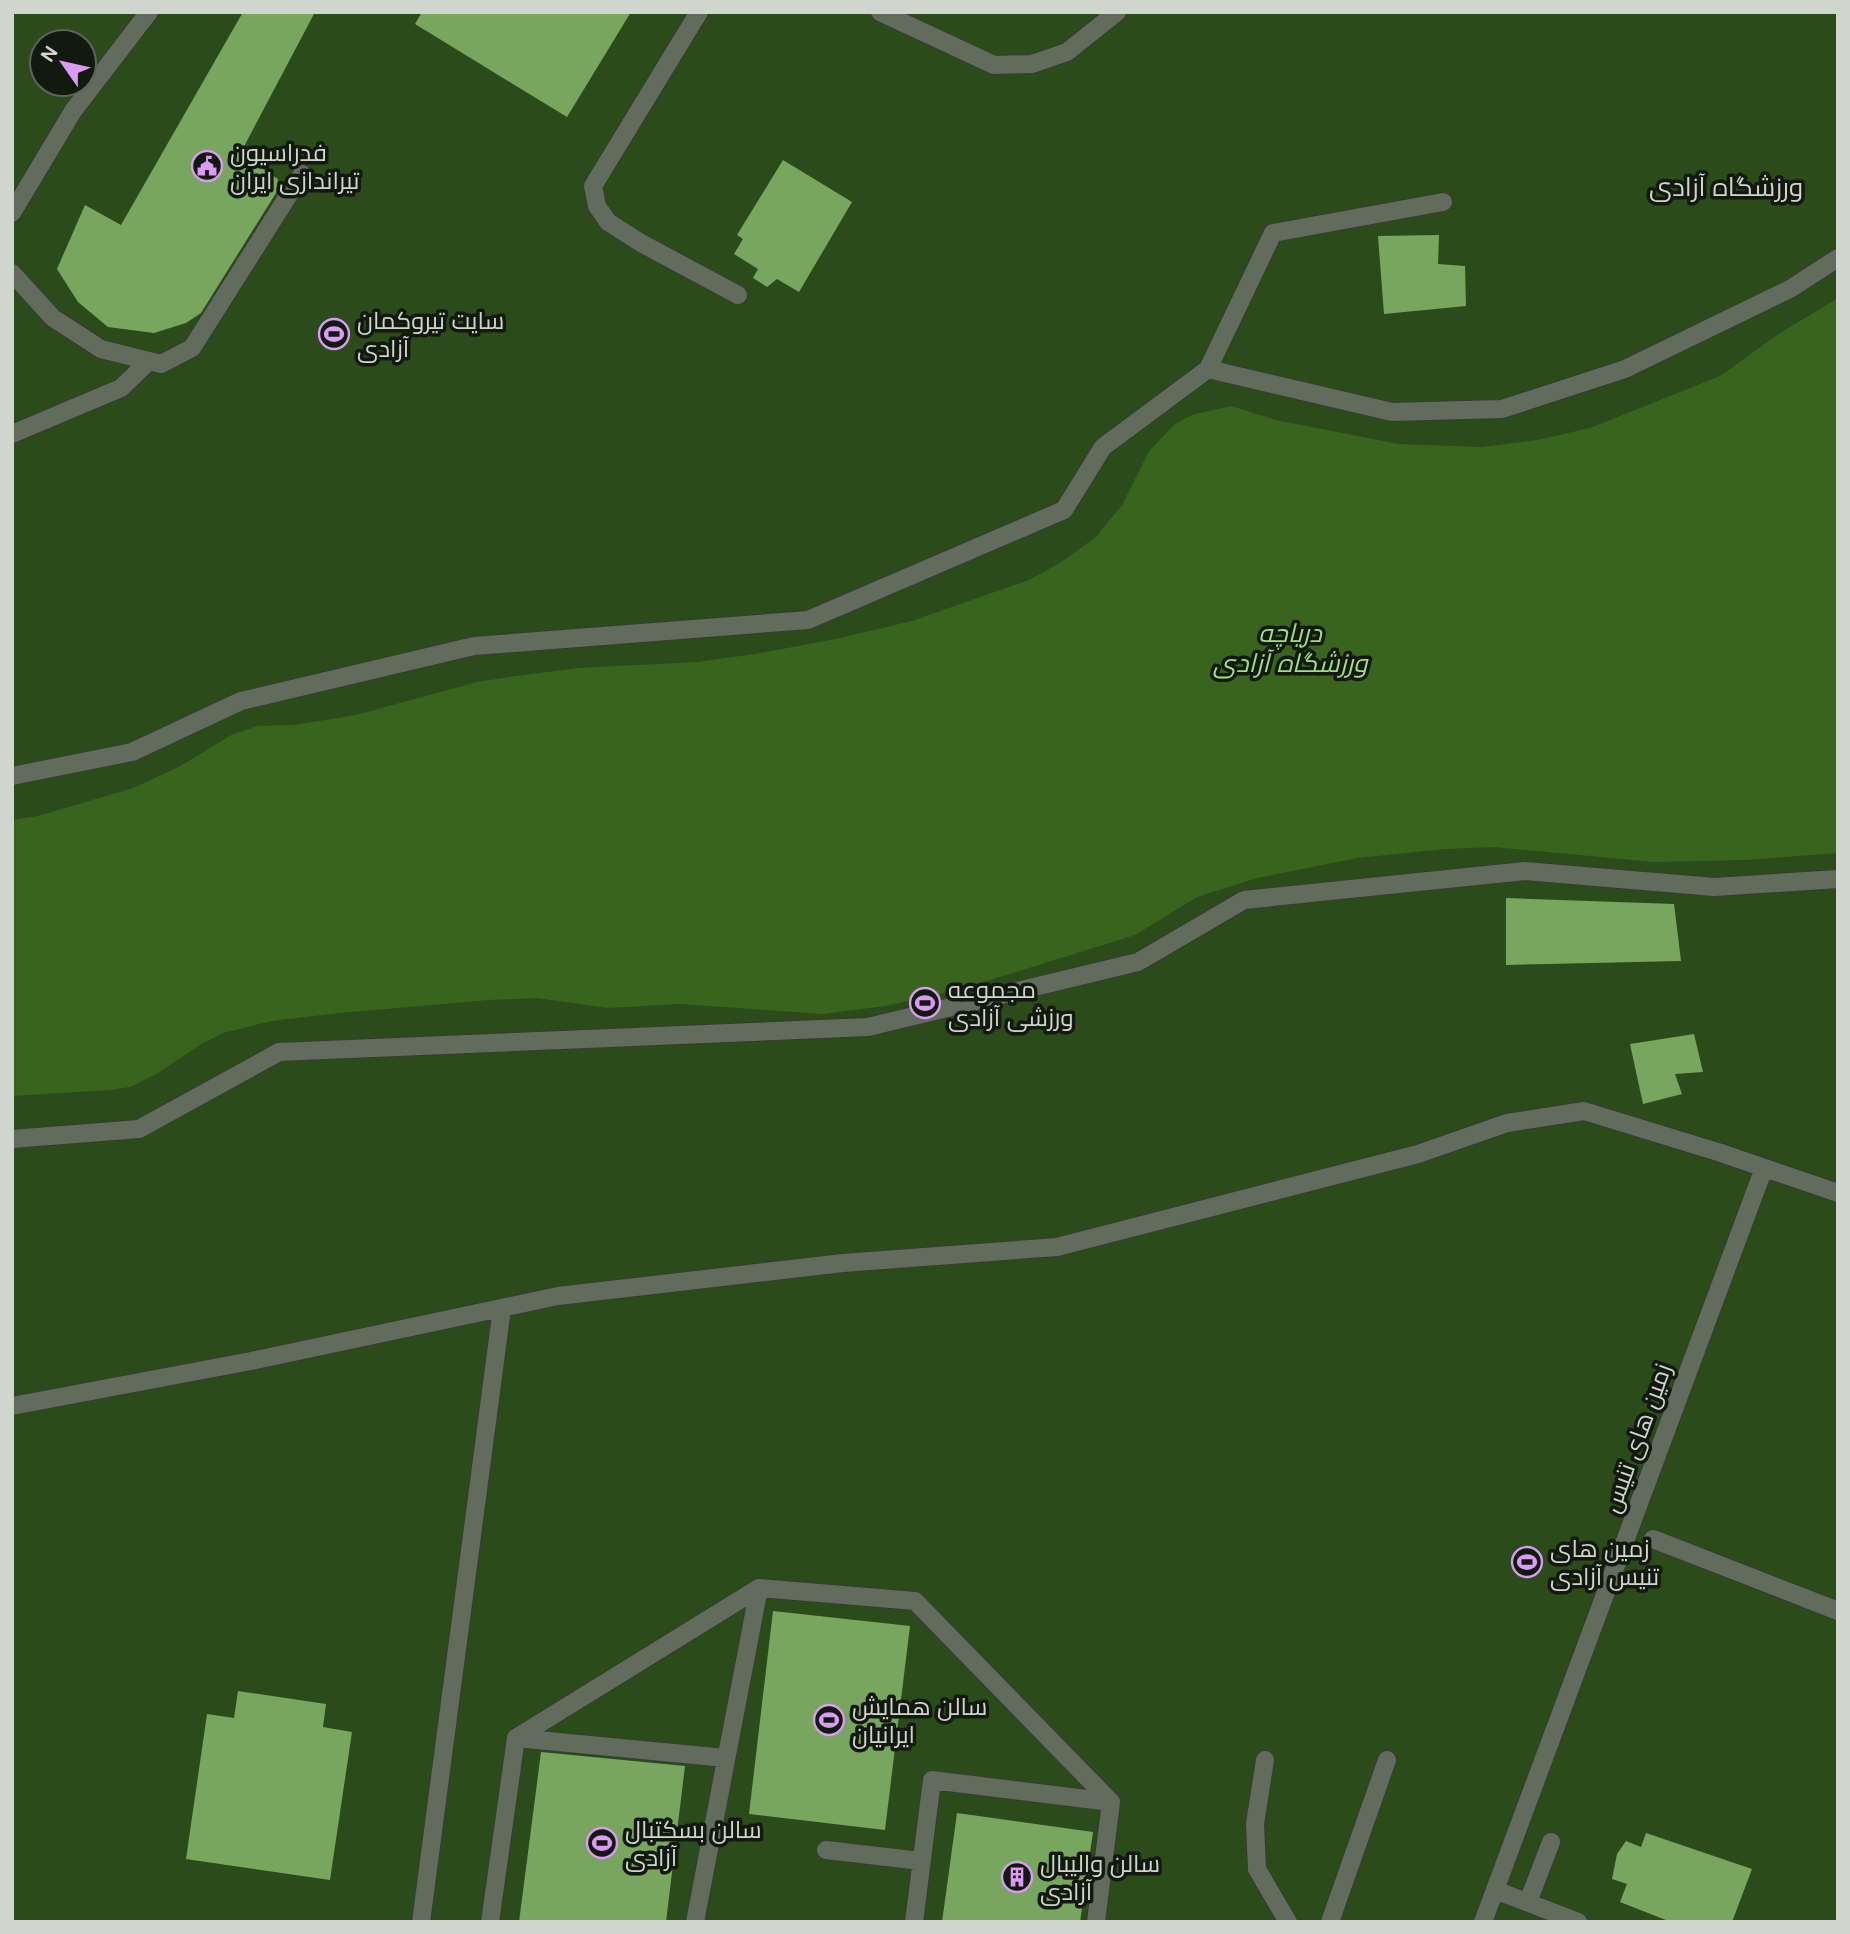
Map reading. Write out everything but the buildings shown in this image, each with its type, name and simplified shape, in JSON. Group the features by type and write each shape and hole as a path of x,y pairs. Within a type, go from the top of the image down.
{"lane":[{"path":"12,214 73,111 149,12"},
{"path":"699,12 593,186 597,206 608,222 641,243 738,295"},
{"path":"880,12 994,65 1032,64 1067,52 1117,12"},
{"path":"12,272 53,318 91,343 101,349 162,364 192,348 302,174"},
{"path":"12,776 132,752 241,701 474,646 808,620 1064,510 1102,447 1208,369 1273,233 1443,202"},
{"path":"1208,369 1392,412 1502,409 1625,369 1790,289 1838,258"},
{"path":"12,434 121,388 149,361"},
{"path":"12,1139 139,1129 279,1052 867,1027 1138,962 1244,900 1525,871 1714,887 1838,879"},
{"path":"12,1406 251,1361 558,1296 843,1263 1057,1248 1418,1154 1507,1123 1584,1111 1836,1193"},
{"name":"زمین های تنیس","path":"1483,1922 1764,1168"},
{"path":"421,1922 502,1308"},
{"path":"1653,1539 1838,1611"},
{"path":"516,1738 759,1588 915,1601 1111,1802"},
{"path":"695,1922 759,1588"},
{"path":"516,1738 726,1758"},
{"path":"490,1922 516,1738"},
{"path":"1265,1760 1255,1824 1257,1869 1289,1922"},
{"path":"1330,1922 1387,1760"},
{"path":"914,1922 932,1780 1111,1802"},
{"path":"1096,1922 1111,1802"},
{"path":"1528,1902 1551,1842"},
{"path":"826,1850 922,1861"},
{"path":"1495,1890 1578,1922"}],"shaded area":[{"name":"مجموعه ورزشی آزادی","path":"12,12 1838,12 1838,1922 12,1922"}],"water":[{"name":"دریاچه ورزشگاه آزادی","path":"1838,298 1838,853 1745,860 1653,862 1495,847 1357,858 1257,878 1197,897 1135,935 958,990 885,1006 823,1014 680,1004 608,1008 537,998 340,1013 271,1021 223,1033 130,1087 12,1096 12,820 38,816 133,788 179,767 233,734 258,726 294,725 356,715 477,682 578,668 697,662 755,654 912,621 1029,580 1063,561 1097,536 1122,505 1149,451 1175,424 1192,415 1231,406 1276,420 1398,444 1481,447 1537,440 1590,428 1720,376 1780,333"}],"place":[{"name":"فدراسیون تیراندازی ایران","path":"207,166"},
{"name":"سایت تیروکمان آزادی","path":"334,334"},
{"name":"مجموعه ورزشی آزادی","path":"925,1003"},
{"name":"زمین های تنیس آزادی","path":"1527,1562"},
{"name":"سالن همایش ایرانیان","path":"829,1720"},
{"name":"سالن بسکتبال آزادی","path":"602,1843"},
{"name":"سالن والیبال آزادی","path":"1017,1877"}],"district":[{"name":"ورزشگاه آزادی","path":"1726,187"}]}
